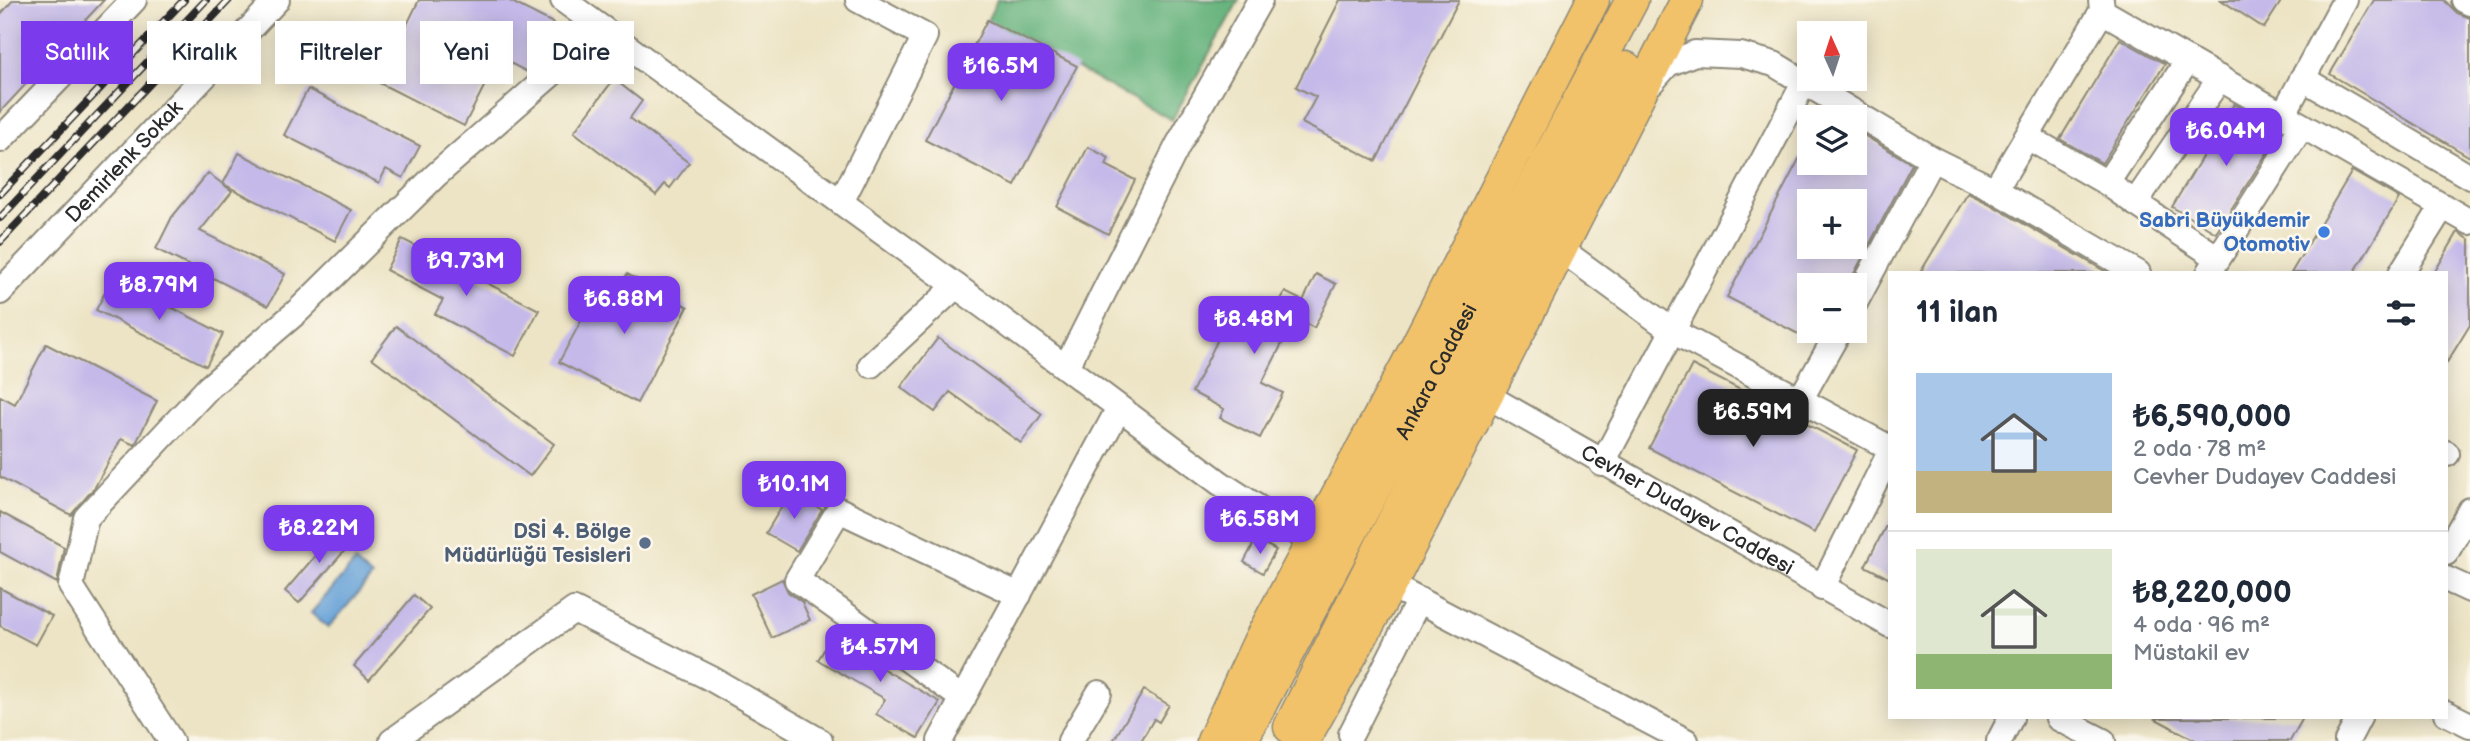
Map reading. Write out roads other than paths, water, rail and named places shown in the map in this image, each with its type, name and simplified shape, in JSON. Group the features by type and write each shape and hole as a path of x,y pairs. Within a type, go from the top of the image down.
{"main road":[{"path":"1213,741 1259,642 1313,544 1593,0"},
{"name":"Ankara Caddesi","path":"1241,741 1632,0"},
{"name":"Ankara Caddesi","path":"1284,741 1528,254 1662,0"},
{"path":"1311,729 1390,585 1484,394 1686,0"}],"street":[{"path":"0,140 134,0"},
{"name":"Demirlenk Sokak","path":"0,292 276,0"},
{"path":"563,0 592,21"},
{"path":"841,202 925,36 858,0"},
{"path":"1066,368 1178,145 1260,0"},
{"path":"2029,138 2135,202 2213,266 2293,120 2302,78 2345,0"},
{"path":"2464,0 2470,3"},
{"path":"1995,190 2029,138 2102,6 2188,60 2470,222"},
{"path":"634,52 956,286 1220,483 1313,544"},
{"path":"1632,104 1668,64 1695,52 1741,55 1774,64 1797,79"},
{"path":"2107,183 2188,60"},
{"path":"2135,202 2220,78"},
{"path":"2302,78 2470,177"},
{"path":"171,741 71,586 86,518 209,387 299,310 436,175 540,84"},
{"path":"1602,464 1800,91"},
{"path":"1818,91 1933,159 1995,190 2135,271"},
{"path":"1867,289 1885,268 1933,159"},
{"path":"2402,271 2443,206"},
{"path":"1559,248 1674,332 1888,449"},
{"path":"871,365 956,286"},
{"path":"1800,400 1832,343"},
{"name":"Cevher Dudayev Caddesi","path":"1484,394 1602,464 1888,624"},
{"path":"940,741 1119,408"},
{"path":"1822,588 1888,454"},
{"path":"963,699 797,580 839,510 1018,595"},
{"path":"2448,549 2470,510"},
{"path":"2448,580 2470,590"},
{"path":"1390,585 1686,741"},
{"path":"1311,729 1356,738 1419,600"},
{"path":"392,741 574,610 710,678 820,741"},
{"path":"1070,741 1099,693"},
{"path":"2448,714 2470,725"},
{"path":"1999,741 2010,719"},
{"path":"2061,719 2103,741"},
{"path":"2347,741 2358,719"}],"water":[{"path":"355,562 372,577 328,628 311,613"}],"railway":[{"path":"0,194 184,0"},
{"path":"0,218 206,0"},
{"path":"0,242 229,0"}],"place":[{"name":"Sabri Büyükdemir Otomotiv","path":"2324,232"},
{"name":"DSİ 4. Bölge Müdürlüğü Tesisleri","path":"645,543"}]}
